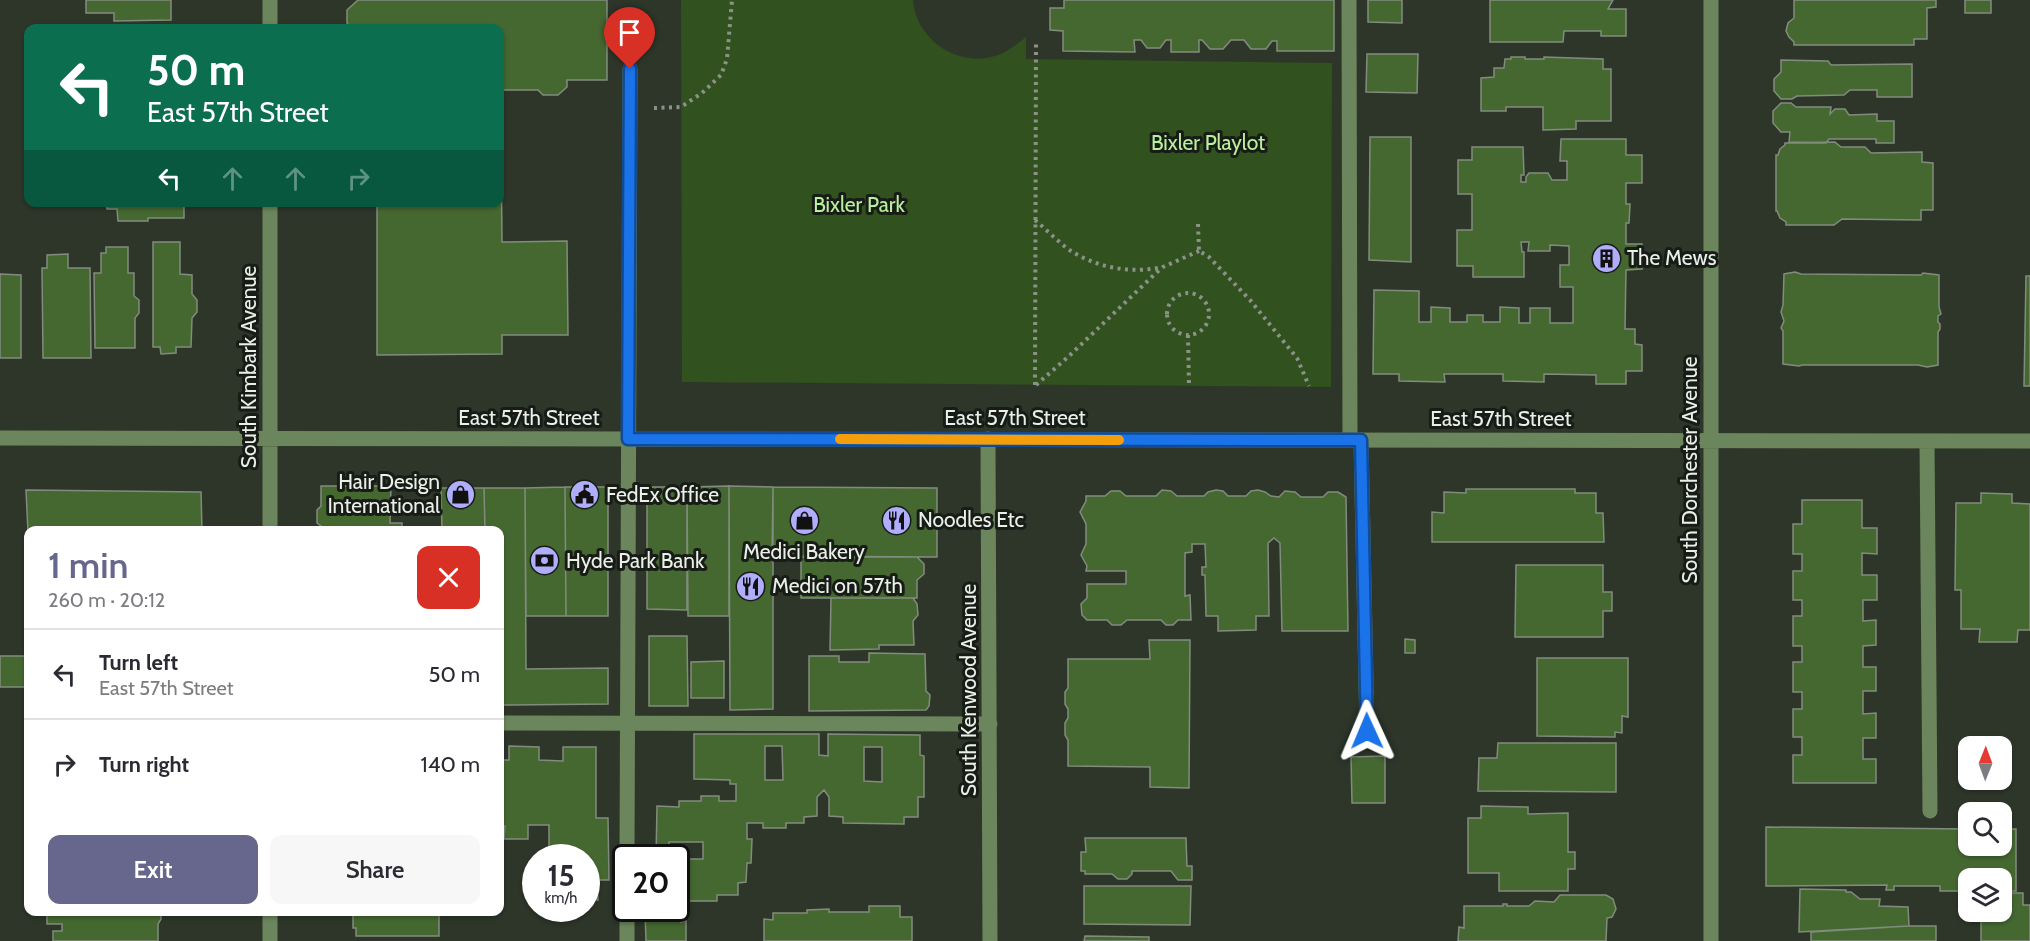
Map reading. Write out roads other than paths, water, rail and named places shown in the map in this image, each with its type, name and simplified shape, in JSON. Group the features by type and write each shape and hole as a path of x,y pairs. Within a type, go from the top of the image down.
{"street":[{"path":"270,0 270,24"},
{"path":"1349,0 1356,440 1367,731"},
{"name":"South Dorchester Avenue","path":"1711,0 1711,941"},
{"path":"627,844 630,69"},
{"name":"South Kimbark Avenue","path":"270,207 270,526"},
{"name":"East 57th Street","path":"0,438 2030,441"},
{"name":"South Kenwood Avenue","path":"988,439 990,941"},
{"path":"1927,441 1930,811"},
{"path":"504,723 990,724"},
{"path":"270,916 270,941"},
{"path":"627,922 627,941"}],"place":[{"name":"The Mews","path":"1606,258"},
{"name":"Hair Design International","path":"461,494"},
{"name":"FedEx Office","path":"585,495"},
{"name":"Noodles Etc","path":"897,520"},
{"name":"Medici Bakery","path":"804,521"},
{"name":"Hyde Park Bank","path":"545,561"},
{"name":"Medici on 57th","path":"751,586"}],"park label":[{"name":"Bixler Playlot","path":"1208,143"},
{"name":"Bixler Park","path":"859,205"}]}
